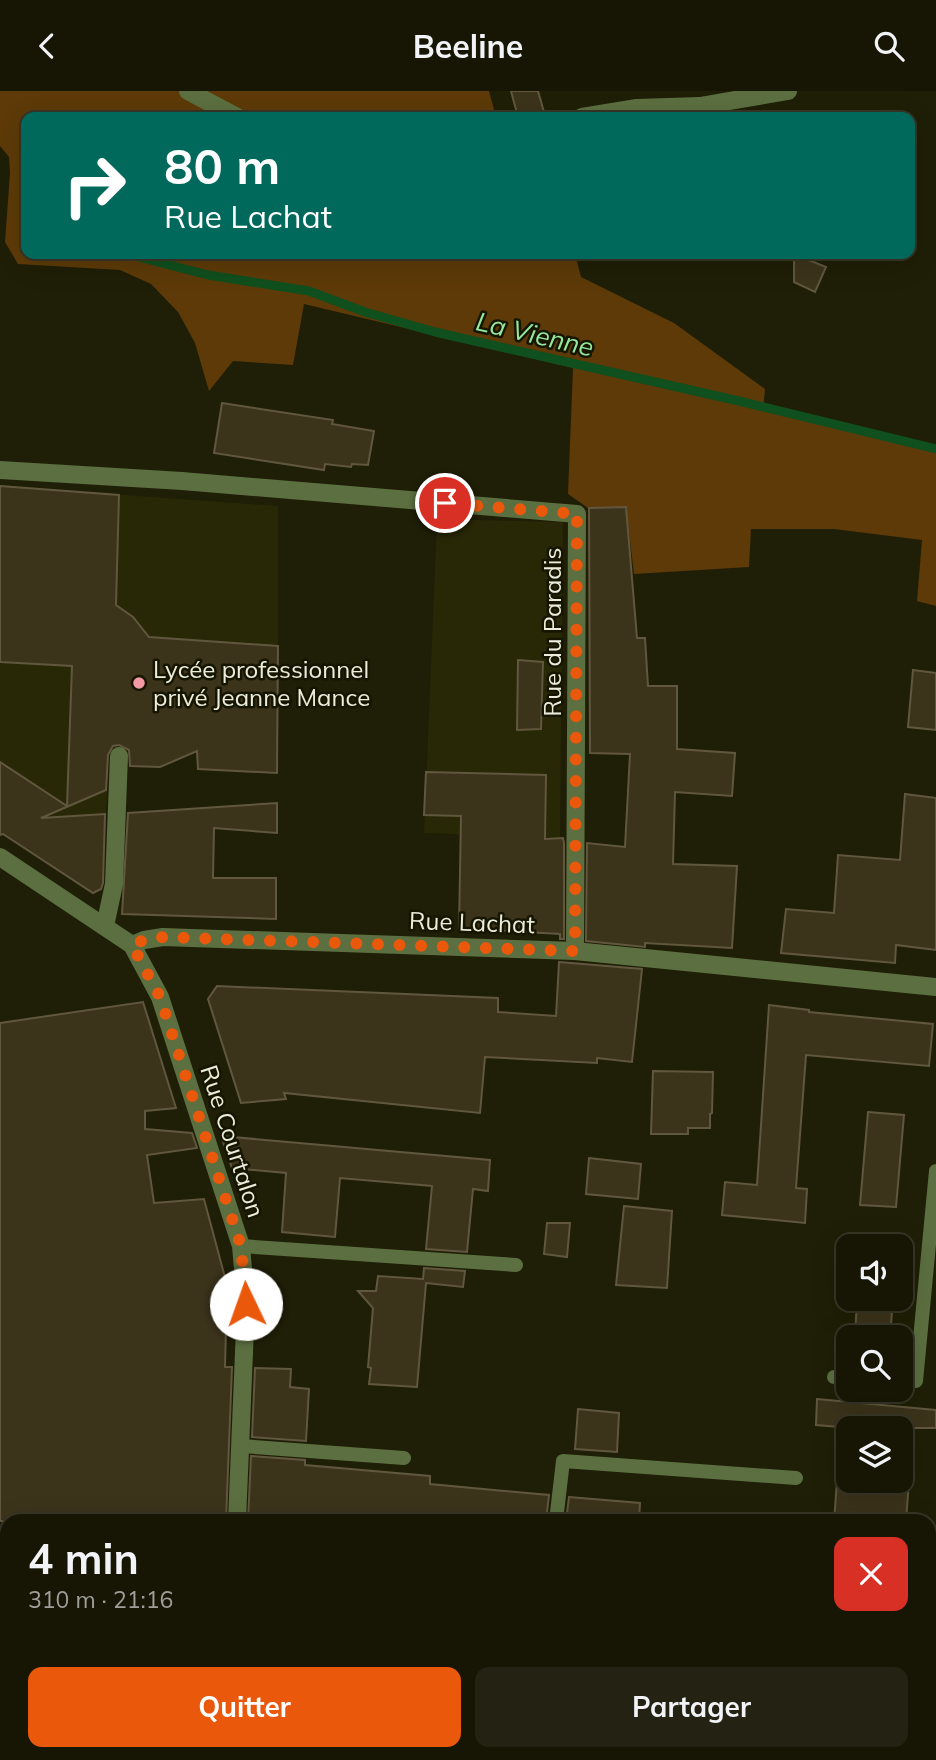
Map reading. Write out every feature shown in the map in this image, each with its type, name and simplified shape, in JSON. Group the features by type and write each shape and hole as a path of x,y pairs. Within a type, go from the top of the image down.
{"street":[{"path":"188,91 228,112"},
{"path":"613,112 637,108 700,106 788,91"},
{"name":"Rue du Paradis","path":"0,470 182,481 577,514 575,951"},
{"path":"104,926 114,884 119,756"},
{"name":"Rue Courtalon","path":"0,857 132,945 160,997 241,1246 246,1304 237,1514"},
{"name":"Rue Lachat","path":"132,945 163,937 575,951 936,987"}],"lane":[{"path":"913,1381 916,1381 936,1171"},
{"path":"241,1246 516,1265"},
{"path":"241,1446 404,1458"},
{"path":"557,1514 564,1461 796,1478"}],"shaded area":[{"path":"0,91 489,91 495,112 21,112 21,259 576,259 581,277 674,323 765,389 763,410 936,451 936,606 917,601 922,540 834,529 751,529 749,567 634,574 626,507 588,508 568,494 573,368 304,304 293,365 233,361 209,391 195,343 178,312 151,284 120,270 18,264 5,242 10,173 9,157 0,146"},
{"name":"Lycée professionnel privé Jeanne Mance","path":"0,486 278,506 278,724 182,720 109,744 103,888 93,893 0,833"},
{"path":"437,519 563,522 560,838 424,833"}],"building":[{"path":"511,91 538,91 544,112 517,112"},
{"path":"794,259 806,259 826,267 815,292 794,282"},
{"path":"222,403 333,420 332,424 374,431 368,465 352,464 351,467 325,464 324,470 214,453"},
{"name":"Lycée professionnel privé Jeanne Mance","path":"0,486 119,495 116,605 133,617 149,637 278,646 277,773 198,769 197,751 160,767 130,766 129,750 119,745 113,746 108,755 106,790 41,818 105,814 103,883 101,889 93,893 3,834 0,835 0,762 67,806 72,666 0,662"},
{"path":"626,507 637,638 645,638 648,686 677,686 677,749 735,753 732,796 675,792 673,864 737,866 732,948 645,943 645,947 586,941 587,843 625,847 630,754 590,753 589,508"},
{"path":"518,660 543,662 541,729 517,730"},
{"path":"913,670 936,673 936,730 908,727"},
{"path":"426,772 546,775 545,839 563,838 564,843 564,939 560,939 560,934 459,928 461,816 424,815"},
{"path":"905,794 936,798 936,950 896,945 895,963 781,953 786,909 834,913 838,855 900,860"},
{"path":"277,803 277,833 214,828 213,878 276,878 276,919 122,914 128,813"},
{"path":"559,962 642,969 632,1062 597,1058 597,1063 485,1057 480,1113 284,1093 286,1099 241,1103 208,999 217,986 498,998 498,1012 556,1016"},
{"path":"143,1002 176,1108 145,1111 145,1129 192,1133 197,1148 147,1155 154,1203 204,1199 227,1285 225,1367 232,1367 226,1514 0,1514 0,1023"},
{"path":"769,1005 809,1012 933,1024 929,1066 806,1055 796,1188 807,1189 805,1223 722,1215 725,1182 757,1185"},
{"path":"653,1071 713,1072 710,1128 688,1128 688,1134 651,1134"},
{"path":"868,1112 904,1115 896,1207 860,1205"},
{"path":"221,1136 490,1160 488,1191 473,1189 467,1252 426,1249 432,1186 340,1178 335,1237 282,1232 286,1173 232,1168"},
{"path":"589,1158 641,1164 638,1199 586,1194"},
{"path":"624,1206 672,1211 667,1288 616,1285"},
{"path":"547,1223 570,1223 567,1257 544,1254"},
{"path":"424,1268 465,1271 463,1287 426,1283 417,1387 369,1384 373,1308 358,1291 376,1291 378,1276 423,1279"},
{"path":"856,1311 892,1311 891,1325 856,1325"},
{"path":"255,1368 291,1369 290,1387 309,1389 306,1441 252,1437"},
{"path":"817,1399 936,1410 936,1428 913,1428 913,1416 836,1416 836,1427 816,1425"},
{"path":"578,1409 619,1413 617,1452 575,1449"},
{"path":"251,1456 305,1460 305,1465 430,1476 430,1484 549,1495 547,1514 248,1514"},
{"path":"836,1493 908,1493 907,1514 835,1514"},
{"path":"569,1497 640,1503 639,1514 567,1514"}],"waterway":[{"name":"La Vienne","path":"146,259 208,275 309,291 365,312 435,332 936,449"}],"place":[{"name":"Lycée professionnel privé Jeanne Mance","path":"139,683"}],"route":[{"path":"246,1304 241,1246 160,997 132,945 163,937 575,951 577,514 445,503"}]}
